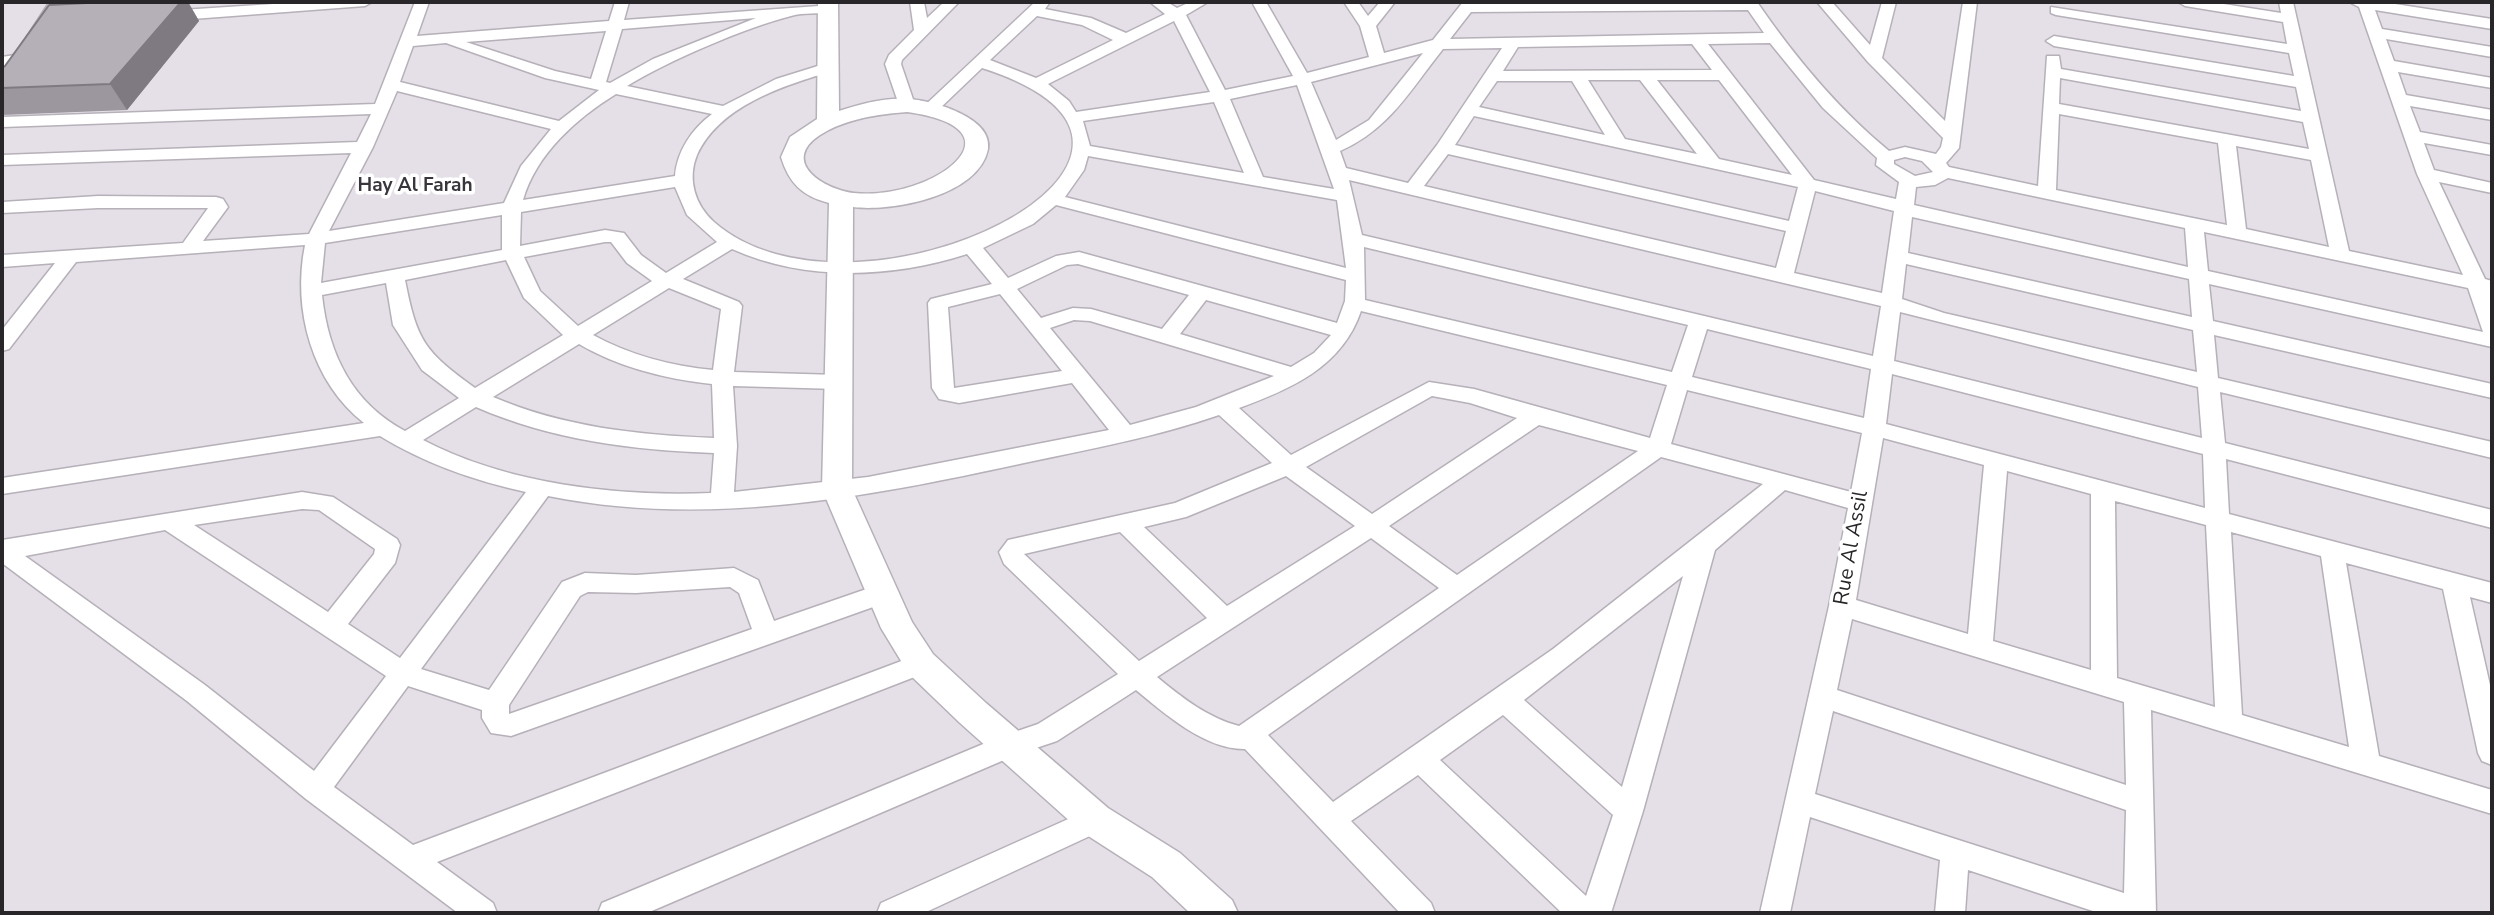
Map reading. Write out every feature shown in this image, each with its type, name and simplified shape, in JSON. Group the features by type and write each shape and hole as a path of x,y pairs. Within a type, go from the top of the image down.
{"main road":[{"path":"2,61 36,2"},
{"path":"2,91 56,16"}],"street":[{"path":"156,16 295,4 365,2"},
{"path":"422,2 389,84 382,109 316,239 311,259 317,330 331,369 361,411 406,440 453,461 541,488 651,502 722,501 837,489 997,461 1125,434 1222,405 1294,375 1320,360 1344,332 1357,304 1352,238 1332,148 1304,79 1287,45 1259,2"},
{"path":"606,86 622,2"},
{"path":"917,2 921,29"},
{"path":"918,106 893,64 900,51 952,2"},
{"path":"1157,2 1178,15 1220,96 1256,181"},
{"path":"1038,83 1201,2"},
{"path":"1351,2 1368,26 1378,59"},
{"path":"1368,26 1388,2"},
{"path":"1824,2 1874,59 1950,135"},
{"path":"1874,59 1886,2"},
{"path":"1970,2 1948,153 1940,167 1938,178 1930,181 1909,179 1889,169 1884,163 1886,157 1897,152 1909,152 1940,167 2047,192 2485,286"},
{"path":"2185,2 2288,10 2340,255"},
{"path":"2362,2 2492,24"},
{"path":"2362,2 2388,65 2426,174 2485,286 2492,329"},
{"path":"1332,148 1359,136 1375,124 1469,5 1751,3 1773,38 1836,110 1886,157"},
{"path":"407,42 787,12 828,5 828,121"},
{"path":"918,106 979,62 1038,6 1086,20 1127,40"},
{"path":"2047,192 2056,6 2297,50"},
{"path":"787,12 661,60 606,86 563,127 530,166 512,209 509,232 512,255 528,289 550,313 579,335 638,361 722,379 767,383 838,382"},
{"path":"2376,33 2492,52"},
{"path":"1074,117 1220,96 1304,79 1437,44 1773,38"},
{"path":"443,39 535,70 725,112"},
{"path":"1696,40 1808,184"},
{"path":"2054,41 2304,83"},
{"path":"1413,188 1444,148 1514,42"},
{"path":"2,61 27,58"},
{"path":"827,68 772,86 725,112 698,139 683,180 687,200 698,218 730,242 774,257 842,265 900,263 971,246 1023,221 1053,199 1069,180 1081,150 1074,117 1060,98 1038,83 979,62"},
{"path":"2388,65 2492,83"},
{"path":"2052,72 2311,118"},
{"path":"1493,76 1723,75"},
{"path":"1645,76 1714,165"},
{"path":"1578,77 1619,143"},
{"path":"389,84 563,127"},
{"path":"2399,99 2492,116"},
{"path":"918,106 959,119 972,132 976,142 975,153 964,169 934,188 905,197 872,201 841,198 812,188 799,176 795,167 796,152 801,143 828,121 870,108 918,106"},
{"path":"2051,108 2319,156"},
{"path":"2,122 382,109"},
{"path":"1469,110 1881,200 1904,209 2492,340"},
{"path":"2413,136 2492,150"},
{"path":"2226,139 2237,233"},
{"path":"2,160 364,147"},
{"path":"1444,148 1796,228"},
{"path":"1081,150 1343,196"},
{"path":"1339,172 1893,303 1931,317 2492,450"},
{"path":"2426,174 2492,188"},
{"name":"Rue Al Assil","path":"1775,913 1802,802 1842,606 1884,365 1909,179"},
{"path":"2,261 316,239 683,180"},
{"path":"1783,278 1808,184"},
{"path":"841,198 837,489 898,628 921,664 1010,745 1095,820 1166,865 1218,913"},
{"path":"1053,199 1355,276"},
{"path":"2,207 98,202 216,203 219,207 187,250"},
{"path":"2194,224 2214,448 2230,722"},
{"path":"312,290 612,235 619,239 641,265 666,281 732,306 722,379 726,446 722,501"},
{"path":"1352,238 1884,365 2492,519"},
{"path":"406,440 730,242"},
{"path":"971,246 1125,434"},
{"path":"2,344 70,257"},
{"path":"1899,257 2492,391"},
{"path":"1077,375 959,396 944,391 938,303 1005,287 1063,260 1074,258 1344,332"},
{"path":"394,274 397,305 415,344 439,371 474,398 533,422 590,436 654,444 726,446"},
{"path":"1166,338 1201,293"},
{"path":"1357,304 1874,428 2492,593"},
{"path":"1035,326 1080,313 1294,375"},
{"path":"1699,321 1682,382 1658,448 1250,735 1236,738 1219,733 1135,677 1013,558 1011,552 1017,546 1178,510 1289,466 1367,427 1429,389 1446,391 1535,417 1658,448 1783,480 1859,503"},
{"path":"1222,405 1289,466 1457,588"},
{"path":"613,913 1010,745 1047,733 1371,527 1535,417"},
{"path":"2,486 258,445 386,428"},
{"path":"1980,647 1996,461"},
{"path":"1331,819 1421,760 1504,699 1703,548 1783,480"},
{"path":"316,790 541,488"},
{"path":"2104,490 2104,683"},
{"path":"2,550 168,520 307,500 325,503 383,539 388,545 386,557 331,627"},
{"path":"168,520 404,674 495,703"},
{"path":"1125,522 1224,618"},
{"path":"1597,913 1629,811 1703,548"},
{"path":"2,550 22,568 197,693 316,790 482,913"},
{"path":"2332,551 2366,764"},
{"path":"766,633 749,587 734,577 636,584 585,582 571,589 495,703 497,721 501,725 511,725 881,594"},
{"path":"2454,583 2492,753"},
{"path":"1842,606 2492,802"},
{"path":"411,859 921,664"},
{"path":"1802,802 1955,852 2088,905 2140,913 2141,802 2137,693"},
{"path":"1824,697 2141,802"},
{"path":"1504,699 1629,811"},
{"path":"1250,735 1420,913"},
{"path":"1421,760 1583,913"},
{"path":"892,913 1095,820"},
{"path":"1950,913 1955,852"}],"building":[{"path":"181,2 110,84 2,88 2,68 49,5"}],"district":[{"name":"Hay Al Farah","path":"415,186"}]}
